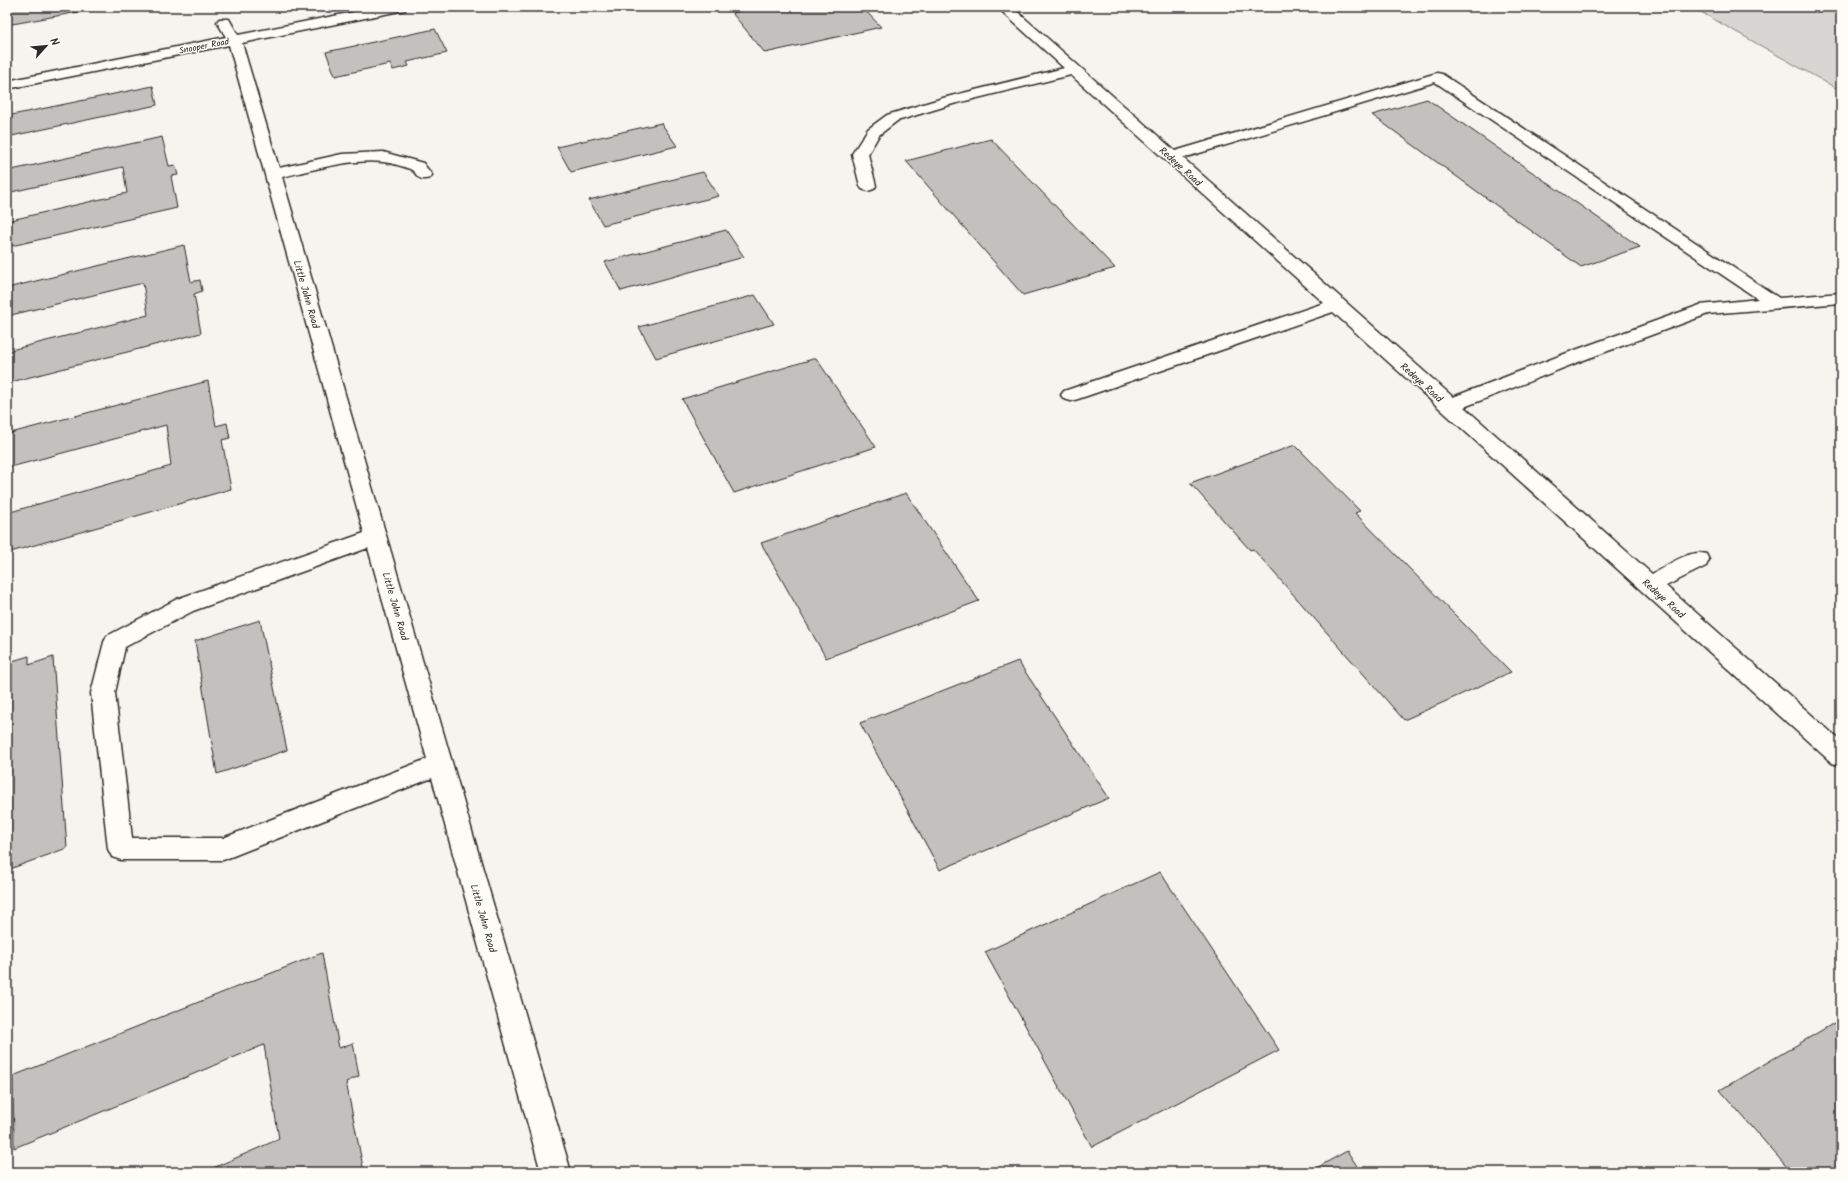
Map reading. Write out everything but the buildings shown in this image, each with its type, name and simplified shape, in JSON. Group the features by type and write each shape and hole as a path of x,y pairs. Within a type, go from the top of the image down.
{"street":[{"name":"Snooper Road","path":"7,85 229,31 400,7"},
{"name":"Redeye Road","path":"1004,7 1448,406 1841,756"},
{"name":"Little John Road","path":"229,31 273,174 556,1172"},
{"path":"868,186 860,154 873,132 892,118 948,101 1074,70"},
{"path":"1171,157 1437,76 1775,304"},
{"path":"273,174 342,159 383,157 417,166 424,175"},
{"path":"1448,406 1574,357 1706,309 1841,298"},
{"path":"1071,395 1336,305"},
{"path":"376,537 185,605 115,642 103,693 121,849 223,849 440,764"},
{"path":"1649,585 1698,560"}],"shaded area":[{"path":"1692,7 1841,7 1841,91"}]}
